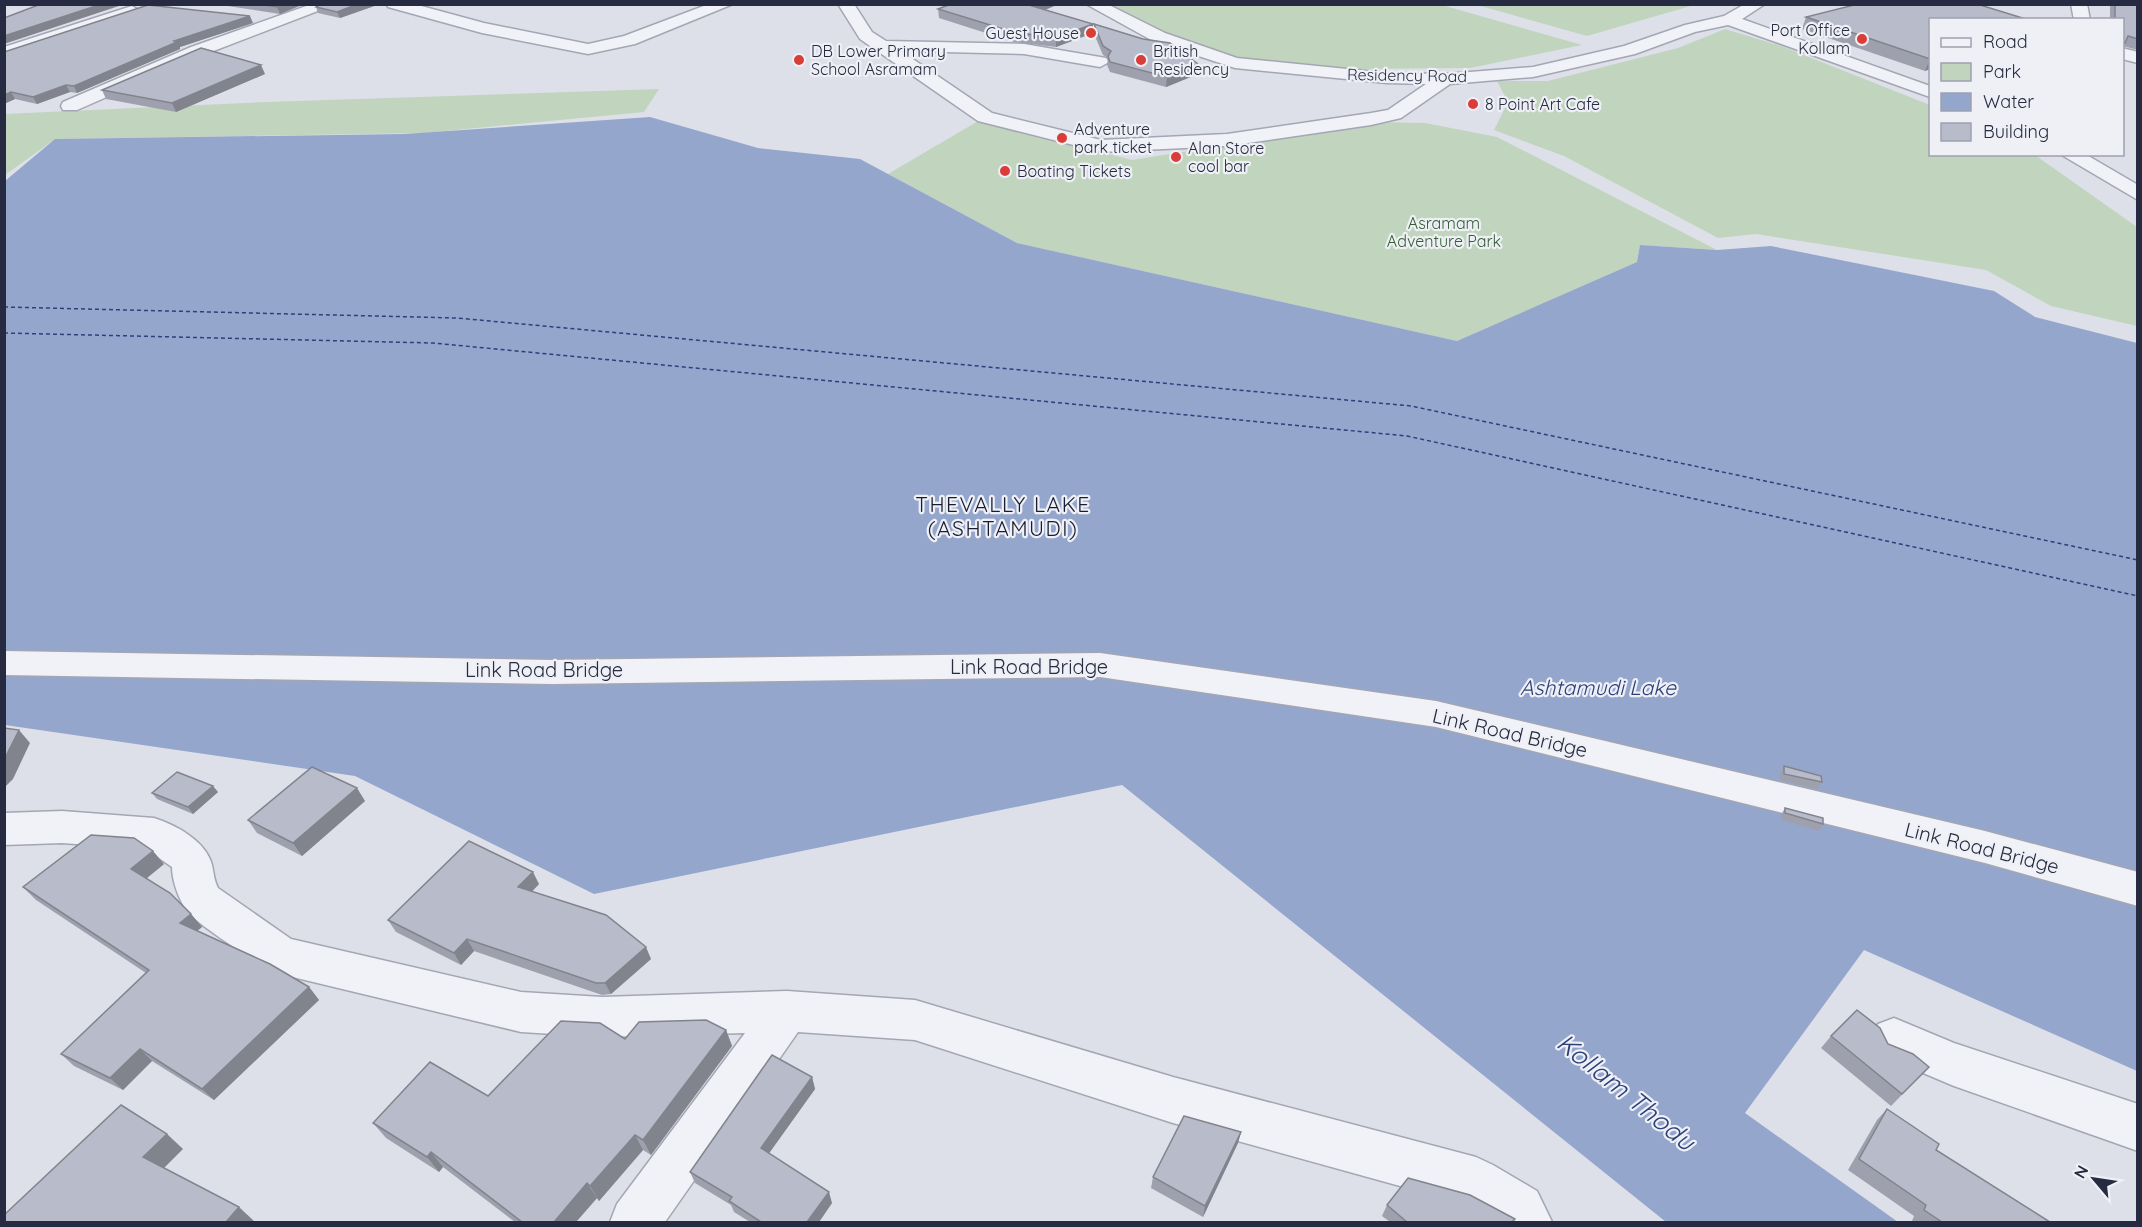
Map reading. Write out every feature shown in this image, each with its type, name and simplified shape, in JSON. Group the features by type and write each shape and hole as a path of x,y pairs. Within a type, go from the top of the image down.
{"street":[{"path":"4,53 146,4"},
{"path":"70,106 197,51 328,4"},
{"path":"394,4 482,28 588,48 629,40 725,4"},
{"path":"846,4 866,35 985,117 1101,146 1227,140 1371,119 1394,114 1445,79"},
{"name":"Residency Road","path":"1094,4 1159,37 1235,63 1387,78 1445,79 1533,72 1629,50 1691,27 1729,20 1757,4"},
{"path":"250,16 284,18"},
{"path":"1729,20 1929,92"},
{"path":"882,46 1024,49 1100,62"},
{"path":"2073,156 2138,194"},
{"name":"Link Road Bridge","path":"4,663 552,672 1100,664 1436,714 1985,847 2138,888"},
{"path":"4,829 62,827 154,834 188,856 192,864 192,876 202,900 280,955 521,1012 602,1017 787,1011 915,1020 1173,1100 1476,1182 1519,1209 1527,1222"},
{"path":"635,1222 787,1011"},
{"path":"1894,1039 1929,1055 2082,1105 2138,1128"}],"green space":[{"path":"1109,5 1442,5 1582,45 1470,68 1352,69 1217,58"},
{"path":"1477,5 1694,5 1587,36"},
{"path":"1725,29 1781,46 1929,105 1929,156 2036,156 2137,227 2137,326 2051,306 1986,270 1756,234 1718,238 1564,156 1494,130 1508,102 1497,81 1548,81 1678,48"},
{"path":"659,89 644,112 424,133 55,139 5,175 4,114 267,102"},
{"name":"Asramam Adventure Park","path":"980,120 1132,160 1370,122 1425,123 1497,137 1717,250 1640,245 1637,262 1457,341 1017,243 888,174"}],"water":[{"name":"Ashtamudi Lake","path":"650,117 758,148 860,159 1017,243 1457,341 1637,262 1640,245 1717,250 1771,246 1994,291 2035,317 2137,343 2137,1071 1864,950 1745,1113 1898,1222 1666,1222 1122,785 594,894 355,776 5,725 5,181 55,139 404,134"}],"building":[{"path":"41,4 102,4 4,36 4,18"},
{"path":"258,4 284,4 277,7"},
{"path":"321,4 358,4 337,12 316,7"},
{"path":"951,4 1035,4 1032,6 1093,24 1056,38 1013,32 938,9"},
{"path":"1858,4 1977,4 2022,18 1929,18 1929,59 1806,17"},
{"path":"2115,4 2138,4 2138,39 2128,36 2124,43 2124,18 2115,18"},
{"path":"148,5 250,16 174,41 177,42 74,86 66,85 33,97 11,92 4,95 4,52"},
{"name":"British Residency","path":"1094,24 1143,39 1170,43 1198,64 1167,77 1110,62 1108,56 1111,51 1103,46"},
{"path":"201,48 261,65 172,103 102,90"},
{"path":"4,728 19,730 4,760"},
{"path":"1784,766 1821,776 1822,782 1784,774"},
{"path":"312,767 357,788 293,843 248,820"},
{"path":"177,772 213,786 188,807 152,793"},
{"path":"1785,808 1823,818 1823,824 1785,813"},
{"path":"91,835 134,838 153,851 131,869 170,893 191,914 180,923 270,964 309,987 202,1089 140,1049 110,1078 61,1054 149,970 23,887"},
{"path":"469,841 533,872 518,887 606,915 646,947 605,983 596,983 467,939 454,953 388,920"},
{"path":"1857,1010 1880,1028 1888,1044 1913,1054 1929,1067 1902,1094 1831,1036"},
{"path":"706,1020 726,1030 643,1140 635,1135 590,1186 587,1183 554,1222 522,1222 431,1152 427,1157 373,1123 430,1062 488,1096 561,1021 600,1023 625,1039 639,1022"},
{"path":"772,1055 812,1077 761,1148 829,1192 807,1222 761,1222 729,1201 732,1197 690,1172"},
{"path":"121,1105 167,1134 143,1157 239,1207 226,1222 4,1222 4,1215"},
{"path":"1887,1109 1939,1144 1936,1150 2050,1222 1942,1222 1924,1210 1926,1205 1859,1159"},
{"path":"1184,1116 1241,1132 1205,1206 1153,1177"},
{"path":"1408,1178 1470,1195 1515,1219 1512,1222 1407,1222 1387,1205"}],"ferry route":[{"path":"4,307 457,318 1411,406 2138,560"},
{"path":"4,333 433,343 1407,436 2138,596"}],"place":[{"name":"Guest House","path":"1091,33"},
{"name":"Port Office Kollam","path":"1862,39"},
{"name":"DB Lower Primary School Asramam","path":"799,60"},
{"name":"British Residency","path":"1141,60"},
{"name":"8 Point Art Cafe","path":"1473,104"},
{"name":"Adventure park ticket","path":"1062,138"},
{"name":"Alan Store cool bar","path":"1176,157"},
{"name":"Boating Tickets","path":"1005,171"}],"district":[{"name":"THEVALLY LAKE (ASHTAMUDI)","path":"1003,517"}],"water label":[{"name":"Kollam Thodu","path":"1626,1092"}]}
